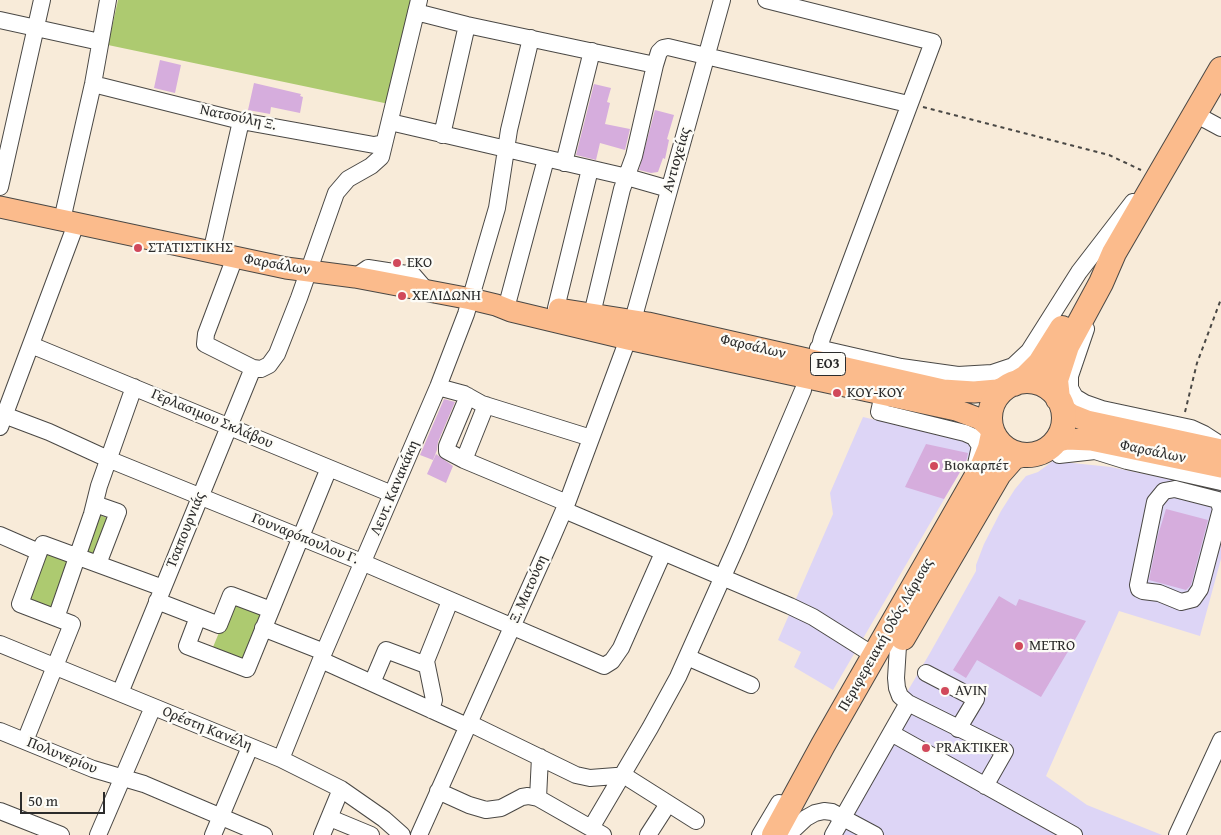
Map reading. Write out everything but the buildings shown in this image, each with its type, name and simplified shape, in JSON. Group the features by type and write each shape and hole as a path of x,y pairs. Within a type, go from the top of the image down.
{"highway":[{"path":"1022,455 1057,449 1062,426 1056,380 1067,346 1083,325 1114,253 1221,69"},
{"path":"992,431 990,412 1000,393 1026,377 1040,363 1093,276 1114,253"},
{"name":"ΕΟ3","path":"1011,385 1029,381 1039,384 1049,388 1060,404"},
{"name":"ΕΟ3","path":"992,431 1003,446 1012,452 1022,455"},
{"name":"Περιφερειακή Οδός Λάρισας","path":"785,834 823,745 965,490 988,456 992,431"},
{"name":"Περιφερειακή Οδός Λάρισας","path":"785,834 999,474 1014,457 1022,455"}],"main road":[{"name":"Φαρσάλων","path":"0,207 309,271 355,277 472,299 592,314 630,329 881,403 964,413 980,419 992,431"},
{"name":"Φαρσάλων","path":"502,303 511,311 817,355 943,390 964,393 991,391 1011,385"},
{"name":"Φαρσάλων","path":"1060,404 1072,415 1087,421 1221,450"},
{"name":"Φαρσάλων","path":"1057,449 1067,439 1096,446 1221,467"}],"street":[{"path":"0,187 42,0"},
{"path":"2,421 31,345 69,222 108,0"},
{"name":"Αντιοχείας","path":"630,329 722,0"},
{"path":"766,0 932,42 817,355 958,376 992,373 1013,366 1022,359 1037,340 1071,284 1128,208 1157,179"},
{"path":"235,257 206,334 205,344 253,368 261,370 270,365 277,354 336,193 348,179 378,160 390,122 418,6 467,25 655,65"},
{"path":"0,20 100,42"},
{"path":"442,135 467,25"},
{"name":"Λευτ. Κανακάκη","path":"281,759 438,387 472,299 497,208 510,122 531,38"},
{"path":"592,314 621,196 634,156 659,52 668,47 908,104"},
{"path":"564,163 592,51"},
{"name":"Νατσούλη Ξ.","path":"93,84 241,120 374,145 384,143"},
{"path":"1195,114 1221,128"},
{"path":"211,252 241,120"},
{"path":"390,122 627,177 669,189"},
{"path":"502,303 546,159"},
{"path":"556,308 590,169"},
{"path":"1083,325 1070,376 1070,388 1075,397 1102,409 1198,430 1221,445"},
{"name":"Ξ. Ματούση","path":"419,835 565,506 630,329"},
{"name":"Γερλασιμου Σκλάβου","path":"31,345 392,494"},
{"name":"Τσαπουρνιάς","path":"120,693 253,368"},
{"path":"56,618 95,504 108,458 134,387"},
{"path":"438,387 468,396 486,405 591,438"},
{"path":"438,791 486,810 502,808 522,797 538,798 594,832 622,776 656,718 687,657 803,390"},
{"path":"468,396 447,446 449,453 662,553 790,606 812,617 867,651"},
{"path":"760,835 867,651 965,490 977,461 980,446 976,439 965,433 881,403"},
{"path":"464,460 486,405"},
{"name":"Γουναρόπουλου Γ.","path":"2,421 49,432 200,496 364,562 450,601 604,666 612,661 621,648 662,553"},
{"path":"1096,446 1127,461 1190,475 1220,489"},
{"path":"198,617 187,646 247,669 329,468"},
{"path":"1186,492 1190,475"},
{"path":"1220,489 1221,510 1197,596 1181,602 1158,593 1139,589 1138,585 1155,502 1159,495 1169,490 1186,492 1220,489"},
{"path":"95,504 118,512 98,564"},
{"path":"0,536 39,552"},
{"path":"24,741 72,624 20,604 43,544 98,564 160,595 198,617 219,625 231,595 271,610"},
{"path":"431,710 434,700 426,658 450,601"},
{"path":"263,628 323,656 372,683 431,710 468,724 568,772 583,777 622,776 628,778 696,821"},
{"name":"Ορέστη Κανέλη","path":"0,644 281,759 341,789 384,819 402,835"},
{"path":"898,646 896,678 900,696 908,703 1005,751 985,786"},
{"path":"372,683 386,650 426,665"},
{"path":"687,657 751,685"},
{"path":"926,673 976,699 958,729"},
{"path":"833,835 908,703"},
{"path":"98,835 153,706"},
{"name":"Πολυνερίου","path":"0,731 93,769 144,784 264,835"},
{"path":"891,733 1074,835"},
{"path":"1177,835 1221,740"},
{"path":"213,835 250,746"},
{"path":"538,798 540,758"},
{"path":"322,835 341,789"},
{"path":"648,835 668,804"},
{"path":"0,811 61,835"},
{"path":"785,834 806,818 824,811 843,817 875,835"},
{"path":"330,818 372,835"}],"path":[{"path":"908,104 1119,158 1157,179"},
{"path":"1181,426 1197,363 1221,299"}],"shaded area":[{"path":"863,417 966,441 971,446 971,453 833,690 794,667 801,652 778,640 833,514 830,493"},
{"path":"1053,461 1111,467 1221,490 1221,559 1200,636 1119,611 1046,776 1087,805 1162,835 823,835 976,571 976,565 984,544 1001,511 1026,476 1038,472"}],"green space":[{"path":"118,0 411,0 389,104 108,45"},
{"path":"100,515 107,518 92,557 84,549"},
{"path":"45,554 69,559 54,609 31,602 30,599"},
{"path":"232,601 264,612 242,665 211,652"}],"place":[{"name":"ΣΤΑΤΙΣΤΙΚΗΣ","path":"138,248"},
{"name":"EKO","path":"397,263"},
{"name":"ΧΕΛΙΔΩΝΗ","path":"402,296"},
{"name":"ΚΟΥ-ΚΟΥ","path":"837,393"},
{"name":"Βιοκαρπέτ","path":"934,466"},
{"name":"METRO","path":"1019,646"},
{"name":"AVIN","path":"945,691"},
{"name":"PRAKTIKER","path":"926,748"}]}
